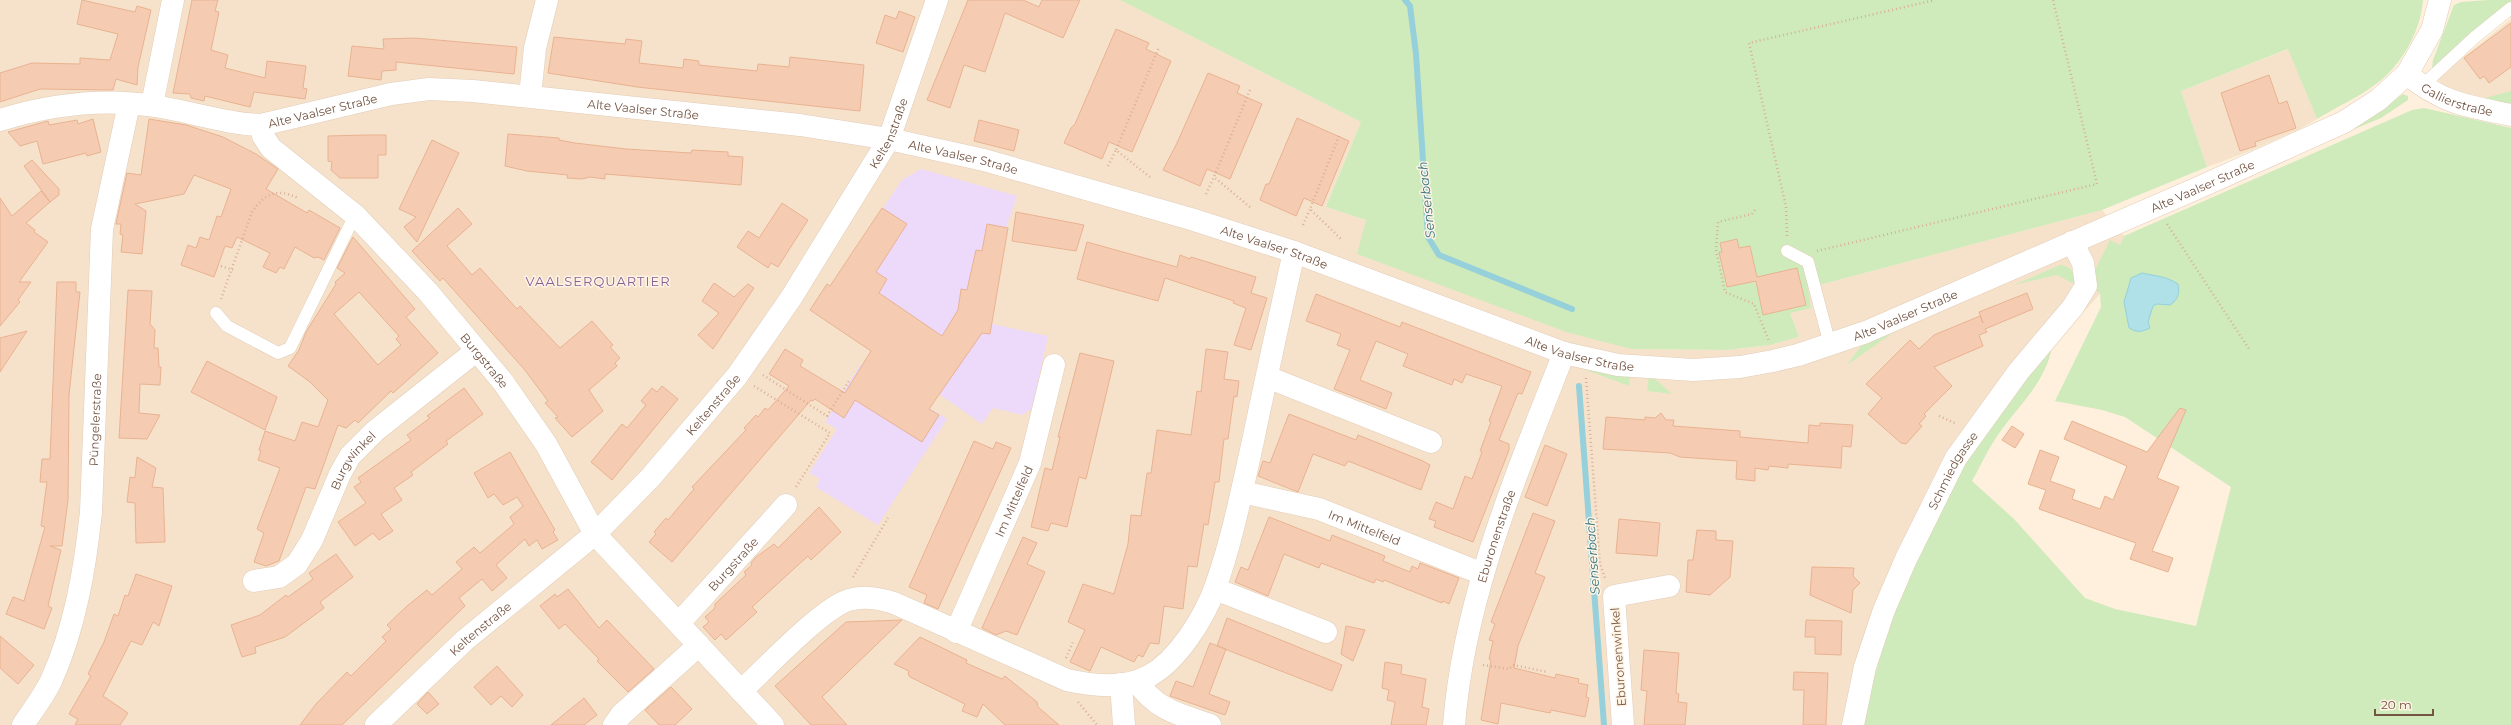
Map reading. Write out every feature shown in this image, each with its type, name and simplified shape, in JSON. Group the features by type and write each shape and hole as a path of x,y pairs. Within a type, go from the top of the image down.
{"street":[{"path":"152,105 173,0"},
{"path":"530,96 535,48 547,0"},
{"name":"Keltenstraße","path":"376,725 465,640 595,534 650,478 741,370 791,298 889,140 937,0"},
{"name":"Alte Vaalser Straße","path":"0,120 55,105 129,104 152,105 243,124 261,125 391,94 429,90 530,96 800,125 889,140 990,162 1191,219 1294,252 1564,353 1633,366 1693,370 1740,367 1773,361 1830,345 1866,332 2344,122 2378,100 2415,80 2432,30 2440,0"},
{"name":"Gallierstraße","path":"2415,80 2456,104 2511,115"},
{"name":"Püngelerstraße","path":"23,725 51,682 70,629 85,564 91,512 102,229 129,104"},
{"name":"Burgstraße","path":"261,125 263,136 271,148 355,215 428,292 503,382 546,444 595,534 773,725"},
{"name":"Schmiedgasse","path":"1853,725 1865,667 1884,610 1906,559 1956,458 2014,377 2073,307 2086,286 2083,264 2072,242"},
{"path":"741,691 824,615 849,600 864,597 894,603 956,632 1067,680 1089,684 1129,683 1168,662 1198,624 1215,589 1242,492 1294,252"},
{"name":"Burgwinkel","path":"254,581 279,577 297,564 312,540 350,456 375,431 476,351"},
{"name":"Eburonenstraße","path":"1454,725 1461,662 1466,634 1483,574 1564,353"},
{"name":"Im Mittelfeld","path":"956,632 1030,463 1054,365"},
{"path":"1266,377 1431,442"},
{"name":"Im Mittelfeld","path":"1242,492 1319,509 1483,574"},
{"name":"Burgstraße","path":"678,623 786,505"},
{"name":"Eburonenwinkel","path":"1624,725 1614,596 1669,586"},
{"path":"1215,589 1326,632"},
{"path":"614,725 621,715 699,645"},
{"path":"1124,725 1129,683"},
{"path":"1129,683 1157,705 1210,725"}],"lane":[{"name":"Alte Vaalser Straße","path":"2415,80 2511,8"},
{"path":"216,313 227,326 274,351 282,353 286,351 290,348 355,215"},
{"path":"1787,251 1808,262 1830,345"}],"path":[{"path":"1787,251 1786,207 1749,43 1935,0"},
{"path":"1808,262 1818,250 2097,184 2053,0"},
{"path":"1108,166 1159,48"},
{"path":"1206,194 1250,90"},
{"path":"1303,225 1339,136"},
{"path":"1116,150 1150,177"},
{"path":"1214,177 1251,208"},
{"path":"216,313 233,270 252,212 259,201 276,192 287,193 302,199"},
{"path":"1310,209 1341,239"},
{"path":"1755,210 1752,214 1718,222 1716,250 1724,292 1754,304 1770,345 1773,361"},
{"path":"2160,227 2167,224 2249,349"},
{"path":"221,266 233,270"},
{"path":"741,370 827,416 849,381"},
{"path":"741,370 830,433 786,505"},
{"path":"1585,374 1600,564 1614,596"},
{"path":"849,600 853,577 888,518"},
{"path":"1461,662 1509,669 1514,665 1548,672"}],"shaded area":[{"path":"0,0 1120,0 1361,122 1326,207 1366,220 1631,349 1727,350 1770,345 1799,337 1790,313 1808,288 2102,210 2124,236 2099,295 2031,371 1916,553 1882,648 1862,725 0,725"},
{"path":"2511,19 2511,105 2467,96 2441,83 2437,78"},
{"path":"2289,49 2317,119 2300,129 2250,151 2207,167 2181,91"},
{"path":"921,169 1017,196 1006,228 992,324 1048,336 1032,409 1022,415 993,408 982,424 939,394 850,258 902,180"},
{"path":"860,365 947,419 878,525 816,487 820,479 809,473 837,429 825,422"}],"green space":[{"path":"1120,0 2423,0 2414,35 2394,68 2369,89 2317,119 2288,49 2181,91 2207,167 2102,210 1808,288 1811,308 1790,313 1799,337 1770,345 1727,350 1631,349 1566,332 1357,254 1366,220 1326,207 1361,122"},
{"path":"2511,0 2511,5 2435,71 2432,68 2433,60 2454,5 2461,2"},
{"path":"2511,91 2511,105 2481,99"},
{"path":"2403,94 2408,96 2408,100 2381,118 2340,135"},
{"path":"2424,108 2511,128 2511,725 1862,725 1882,648 1916,553 1968,454 2031,371 2052,347 2043,373 2029,395 1996,438 1972,481 2014,519 2085,598 2115,609 2196,626 2231,487 2125,417 2102,410 2055,401 2101,307 2100,294 2089,282 2110,240 2120,245 2124,236 2412,110"},
{"path":"2060,265 2067,267 2072,271 2074,284 2057,275 2014,285"},
{"path":"1889,333 1890,335 1847,365 1863,343"},
{"path":"1570,364 1630,375 1629,386"},
{"path":"1649,376 1654,378 1672,394 1647,391"}],"water":[{"path":"2142,273 2174,281 2178,284 2179,290 2177,299 2170,305 2157,304 2153,306 2148,322 2150,328 2137,331 2129,328 2124,302 2131,278"}],"building":[{"path":"82,0 135,12 137,6 151,10 138,67 137,85 116,79 113,90 40,89 0,102 0,73 32,63 80,64 80,58 110,60 118,34 77,24"},
{"path":"192,0 218,0 215,11 219,12 211,50 228,55 225,68 265,78 267,61 306,66 303,88 307,89 305,99 254,92 250,107 205,96 204,101 191,98 190,94 173,93"},
{"path":"968,0 1023,0 1039,7 1042,0 1080,0 1063,38 1005,13 985,72 964,65 950,108 927,100"},
{"path":"899,11 915,17 903,52 876,43 885,15 896,19"},
{"path":"2511,23 2511,67 2489,83 2484,76 2480,79 2464,58"},
{"path":"1116,29 1149,43 1146,49 1171,61 1132,152 1109,142 1102,159 1064,143 1071,128 1075,124"},
{"path":"554,37 625,44 626,39 642,41 639,63 683,68 684,59 699,61 699,65 757,71 758,64 789,67 790,57 864,65 860,111 637,87 548,73"},
{"path":"415,38 517,47 514,74 396,62 396,70 382,71 381,80 348,76 352,46 384,49 383,39"},
{"path":"1208,73 1240,86 1237,93 1262,104 1230,179 1207,169 1200,186 1163,170 1177,143"},
{"path":"2269,75 2279,104 2287,101 2296,128 2255,142 2256,146 2240,151 2221,93"},
{"path":"1297,118 1349,141 1322,206 1304,198 1296,216 1260,200 1266,184 1269,184"},
{"path":"93,119 101,152 87,156 86,153 43,164 37,141 20,146 8,132 48,121 49,125 77,120 78,124"},
{"path":"149,119 186,125 223,137 256,154 278,169 266,189 307,213 309,210 340,228 324,260 318,257 314,258 295,247 284,269 280,267 276,273 263,267 270,253 237,237 232,248 225,246 214,277 181,265 188,245 196,248 200,237 209,240 217,216 221,217 231,189 194,175 184,194 135,204 146,211 142,254 121,252 123,235 120,234 121,224 116,224 117,219 127,173 141,175"},
{"path":"979,120 1019,130 1014,151 974,141"},
{"path":"508,134 559,138 559,140 575,143 626,149 691,153 692,150 728,152 728,156 743,157 741,185 605,174 605,179 590,177 582,179 567,178 568,175 527,171 505,166"},
{"path":"386,135 386,155 378,155 378,178 340,178 331,170 332,162 328,161 328,136"},
{"path":"432,140 459,153 417,242 404,227 416,217 399,209"},
{"path":"32,160 59,189 59,195 50,202 24,166"},
{"path":"41,191 50,202 26,223 35,230 34,232 48,242 19,282 31,282 18,300 20,302 0,326 0,198 12,216"},
{"path":"782,203 808,220 778,267 771,263 768,268 737,247 748,231 759,238"},
{"path":"458,208 472,224 447,246 472,275 480,268 517,309 520,306 560,348 592,321 613,345 610,347 620,358 615,363 617,366 589,390 603,411 572,437 555,418 558,417 545,403 548,401 524,369 443,278 440,281 412,251"},
{"path":"882,208 907,224 876,272 887,279 879,293 942,336 958,310 961,289 967,290 976,250 982,251 987,224 1008,228 990,334 982,333 929,409 939,415 922,442 855,400 844,418 815,399 813,401 811,400 672,562 649,542 656,534 654,532 666,518 668,520 694,489 692,487 746,430 744,428 756,415 758,417 765,408 768,410 789,386 769,374 785,349 803,360 800,366 845,393 871,351 810,310 827,284 830,286"},
{"path":"1016,212 1084,225 1076,251 1012,241"},
{"path":"353,237 415,309 406,317 438,353 393,393 391,391 358,423 355,420 346,428 338,425 315,489 306,487 279,561 266,566 254,562 264,533 257,529 280,468 258,460 261,451 259,450 265,431 295,441 302,422 318,427 328,400 310,382 288,366 299,350 306,332 336,284 335,282 345,273 337,268","holes":["359,292 399,336 396,339 401,345 378,365 334,314"]},
{"path":"1737,239 1739,248 1750,246 1757,277 1797,268 1806,305 1763,315 1756,281 1727,287 1719,252 1722,252 1720,243"},
{"path":"1087,242 1177,267 1180,255 1190,259 1191,257 1256,277 1251,293 1267,298 1251,350 1234,345 1246,308 1233,303 1234,301 1165,278 1158,301 1077,279"},
{"path":"57,282 76,282 76,292 80,292 69,395 68,500 62,546 50,546 61,550 48,606 52,608 44,629 6,614 13,597 24,601 45,527 41,526 47,482 40,482 42,459 50,459"},
{"path":"714,283 734,297 748,284 754,288 713,349 698,335 719,313 702,301"},
{"path":"128,290 152,291 150,324 155,330 154,348 158,348 159,367 161,367 160,385 140,384 139,413 160,415 147,439 119,438"},
{"path":"2027,293 2033,309 1985,329 1987,332 1979,335 1983,346 1934,367 1952,386 1924,414 1926,416 1919,424 1922,426 1906,444 1901,443 1868,414 1882,398 1866,384 1910,340 1919,349 1934,335 1980,316 1983,323 1979,312"},
{"path":"1316,294 1400,327 1402,322 1531,372 1522,394 1518,393 1499,440 1509,444 1509,450 1473,542 1434,527 1436,521 1429,519 1436,502 1453,509 1465,476 1472,479 1482,452 1480,451 1491,422 1489,421 1502,386 1466,374 1462,383 1454,379 1452,385 1403,366 1408,354 1376,341 1360,380 1392,393 1386,409 1334,389 1350,350 1337,345 1341,334 1306,321"},
{"path":"27,331 0,372 0,338"},
{"path":"1206,349 1228,352 1224,379 1239,381 1237,397 1234,396 1228,439 1224,439 1219,482 1215,482 1208,525 1204,524 1197,567 1188,566 1183,609 1164,606 1159,644 1150,643 1143,657 1138,655 1134,662 1101,647 1090,671 1070,662 1085,630 1068,622 1083,584 1114,594 1128,544 1131,515 1141,516 1147,473 1151,473 1157,430 1191,435 1197,391 1201,392"},
{"path":"1080,353 1114,361 1086,479 1079,477 1067,527 1051,523 1048,531 1031,527 1045,468 1052,470 1060,437 1058,437"},
{"path":"207,361 277,397 265,430 191,392"},
{"path":"662,386 678,399 612,480 591,462 622,424 627,428 646,405 641,401 652,388 657,392"},
{"path":"464,388 483,414 446,441 448,444 411,472 413,475 394,488 402,500 381,514 393,531 379,540 373,533 355,546 338,522 366,503 354,487 361,482 358,478 411,440 407,435 430,418 427,416"},
{"path":"2180,408 2186,410 2157,478 2179,487 2152,551 2173,558 2168,572 2130,559 2136,543 2039,509 2046,490 2028,484 2040,450 2059,457 2050,481 2075,490 2072,499 2100,509 2105,496 2113,500 2127,466 2064,439 2072,421 2147,452"},
{"path":"1661,413 1666,420 1674,420 1673,426 1740,431 1740,437 1808,443 1809,425 1820,426 1820,423 1853,425 1851,447 1842,446 1841,468 1788,464 1788,468 1769,466 1768,470 1755,468 1755,481 1736,479 1737,461 1680,457 1670,453 1603,449 1606,417 1645,420 1645,417 1655,418"},
{"path":"1289,414 1356,440 1358,435 1430,465 1421,490 1348,461 1345,466 1313,454 1298,492 1258,476 1263,461 1270,463"},
{"path":"2012,426 2024,434 2015,448 2002,440"},
{"path":"974,441 993,449 996,442 1011,448 938,609 924,603 927,595 909,587"},
{"path":"1545,445 1567,454 1547,506 1525,497"},
{"path":"510,452 555,530 553,532 558,540 542,549 537,540 529,546 525,539 496,565 507,578 492,591 482,579 459,598 465,606 342,725 300,725 316,704 347,672 351,676 386,641 382,637 391,629 387,625 407,606 427,590 432,595 462,569 456,562 474,547 480,553 514,524 510,517 523,506 517,497 503,505 494,494 488,498 474,473"},
{"path":"137,457 156,468 152,487 163,488 165,542 136,543 135,503 127,502 130,477 135,478"},
{"path":"819,507 841,532 811,560 808,556 752,607 757,612 726,640 721,634 715,640 703,627 709,622 705,617 715,608 715,604 746,575 744,572 752,565 751,563 755,558 774,544 778,548"},
{"path":"1533,513 1555,521 1535,573 1545,577 1518,646 1514,668 1555,678 1556,674 1579,679 1578,683 1588,685 1586,697 1589,698 1585,717 1551,710 1550,713 1501,703 1498,724 1481,720 1491,660 1489,659 1493,641 1489,640 1495,624 1491,622"},
{"path":"1269,517 1330,541 1332,535 1385,556 1383,561 1410,572 1412,566 1418,569 1420,563 1459,578 1449,604 1443,601 1442,603 1384,580 1383,582 1376,579 1374,583 1321,563 1319,568 1284,554 1268,596 1235,582 1241,567 1248,570"},
{"path":"1619,519 1660,523 1657,556 1616,553"},
{"path":"1697,530 1716,531 1716,540 1733,541 1730,577 1710,595 1686,592 1688,560 1693,560"},
{"path":"1023,537 1037,543 1027,564 1045,572 1017,635 1006,631 996,635 982,628"},
{"path":"336,554 353,577 320,602 324,608 285,637 255,647 256,653 242,657 231,625 260,615 286,595 288,597 313,579 309,573"},
{"path":"1812,567 1854,568 1853,576 1860,583 1853,590 1851,613 1810,595"},
{"path":"136,574 172,586 159,626 153,622 142,645 131,641 103,696 128,713 120,725 75,725 78,719 69,714 91,676 88,674 104,642 114,614 118,616 125,595 128,596"},
{"path":"568,589 599,628 607,620 654,669 628,692 597,661 599,659 565,624 559,629 540,606 555,594 557,597"},
{"path":"1227,618 1342,665 1332,691 1217,646"},
{"path":"902,620 822,697 847,725 811,725 775,686 846,622"},
{"path":"1806,620 1842,621 1841,655 1815,654 1815,637 1805,637"},
{"path":"1346,626 1365,630 1353,661 1341,654"},
{"path":"0,636 34,665 18,684 0,668"},
{"path":"920,637 967,660 966,663 1002,679 1005,676 1037,702 1038,707 1059,725 1005,725 983,704 977,717 962,711 965,704 910,677 908,674 909,671 894,664"},
{"path":"1210,643 1226,649 1209,694 1230,702 1225,715 1170,696 1176,681 1193,687"},
{"path":"1644,650 1679,653 1676,693 1679,694 1678,702 1687,703 1685,725 1644,725 1647,691 1641,690"},
{"path":"1385,662 1402,665 1401,674 1426,679 1422,707 1429,709 1426,725 1391,725 1395,702 1387,700 1389,690 1382,688"},
{"path":"497,666 523,695 512,707 501,696 491,705 474,687"},
{"path":"1794,672 1828,673 1826,725 1803,725 1804,690 1793,690"},
{"path":"671,687 692,709 675,725 659,725 645,710"},
{"path":"428,692 439,704 427,714 417,704"},
{"path":"584,698 597,715 584,725 551,725"}],"waterway":[{"name":"Senserbach","path":"1405,0 1410,6 1416,54 1428,237 1439,255 1572,309"},
{"name":"Senserbach","path":"1579,386 1604,725"}],"district":[{"name":"VAALSERQUARTIER","path":"598,281"}]}
